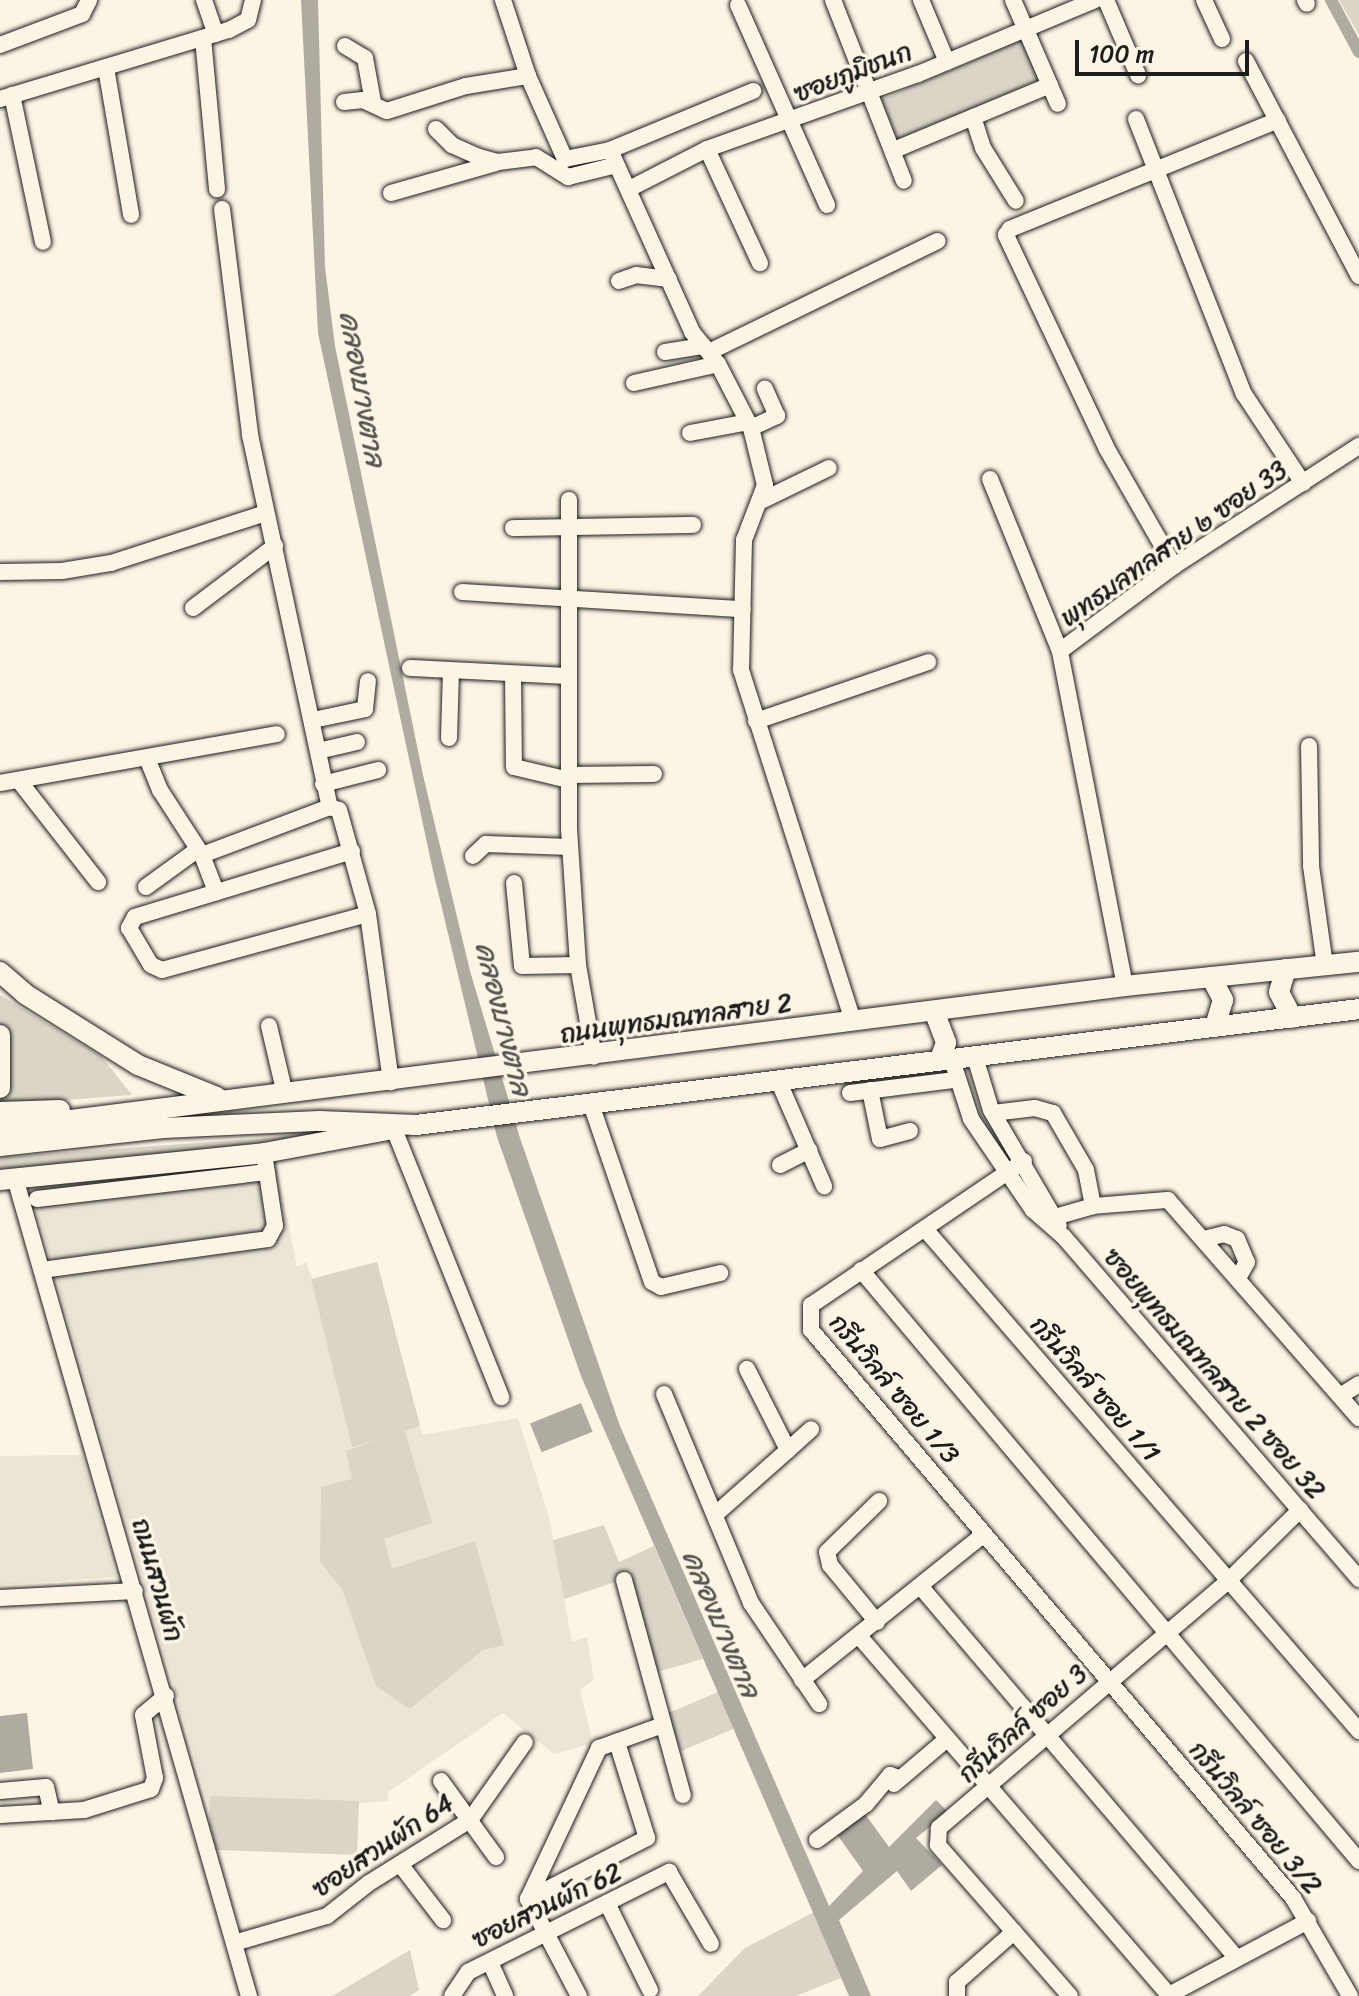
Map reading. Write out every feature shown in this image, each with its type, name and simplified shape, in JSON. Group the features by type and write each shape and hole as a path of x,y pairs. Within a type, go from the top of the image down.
{"main road":[{"name":"ถนนพุทธมณฑลสาย 2","path":"0,1129 133,1110 512,1068 1125,986 1359,962"},
{"path":"1286,969 1279,992 1292,1018"},
{"path":"0,972 25,994 138,1065 170,1082 229,1100"},
{"path":"1211,977 1223,1000 1215,1027"},
{"path":"8,1179 265,1162 416,1125 778,1080 949,1067 975,1057 1359,1009"},
{"path":"934,1011 946,1043 949,1067"},
{"path":"0,1035 0,1088"},
{"path":"0,1112 133,1110"},
{"path":"0,1146 163,1128 333,1121 416,1125"}],"street":[{"path":"0,45 82,14 89,0"},
{"path":"204,0 210,36 217,189"},
{"path":"43,242 6,97 210,36 248,20 253,0"},
{"path":"503,0 528,76 567,162 613,157"},
{"path":"833,0 904,181"},
{"path":"921,0 947,62"},
{"path":"1013,0 1058,104"},
{"name":"ซอยภูมิชนก","path":"629,189 707,149 871,92 1095,0"},
{"path":"1106,0 1138,75"},
{"path":"1204,0 1222,39"},
{"path":"738,5 827,205"},
{"path":"345,46 365,58 373,102"},
{"path":"1246,61 1359,276"},
{"path":"106,68 131,215"},
{"path":"344,102 373,102 387,111 466,86 528,76"},
{"path":"894,150 1050,85"},
{"path":"391,193 498,162 536,157 568,177 753,91"},
{"path":"973,117 983,148 1016,201"},
{"path":"1136,119 1244,394 1303,483"},
{"path":"1174,566 1107,449 1006,235 1010,229 1278,120"},
{"path":"436,129 462,151 498,162"},
{"path":"707,149 760,263"},
{"path":"613,157 669,279 749,425 764,475 763,500 744,540 741,670 853,1021"},
{"path":"222,209 244,395 266,513 330,807"},
{"path":"634,383 711,354 938,241"},
{"path":"619,281 636,275 669,279"},
{"path":"665,352 711,354"},
{"path":"690,433 749,425 777,416 765,389"},
{"name":"พุทธมลฑลสาย ๒ ซอย 33","path":"1125,986 1060,651 1174,566 1359,446"},
{"path":"763,500 829,468"},
{"path":"990,479 1060,651"},
{"path":"569,500 572,600 570,847 578,965 594,1057"},
{"path":"0,572 62,571 111,563 266,513"},
{"path":"513,528 693,525"},
{"path":"193,608 275,546"},
{"path":"462,592 742,609"},
{"path":"756,721 928,662"},
{"path":"410,668 569,676"},
{"path":"449,738 451,671"},
{"path":"513,675 513,765 569,777 654,774"},
{"path":"313,720 365,709 368,681"},
{"path":"0,783 20,782 277,734"},
{"path":"318,751 357,742"},
{"path":"1309,746 1311,866 1325,965"},
{"path":"147,758 160,790 200,852 216,892"},
{"path":"323,784 378,770"},
{"path":"20,782 98,882"},
{"path":"146,887 200,852 330,807 339,810 368,914 391,1082"},
{"path":"473,856 486,844 570,847"},
{"path":"352,851 130,921 129,928 156,970 368,914"},
{"path":"514,883 522,966 578,965"},
{"path":"269,1026 285,1094"},
{"name":"ซอยพุทธมณฑลสาย 2 ซอย 32","path":"975,1057 993,1113 1024,1161 1064,1237"},
{"path":"850,1093 949,1067"},
{"name":"ซอยพุทธมณฑลสาย 2 ซอย 32","path":"949,1067 971,1119 1033,1210 1064,1237 1359,1579"},
{"path":"778,1080 824,1186"},
{"path":"870,1090 880,1139 910,1131"},
{"path":"591,1104 652,1282 661,1287 720,1273"},
{"path":"993,1113 1035,1108 1053,1113 1086,1170 1093,1206"},
{"path":"394,1129 501,1397"},
{"path":"780,1165 809,1150"},
{"name":"กรีนวิลล์ ซอย 1/3","path":"1024,1161 811,1305 811,1330 1108,1681"},
{"path":"37,1199 265,1162 275,1226 268,1239 42,1270"},
{"name":"ถนนสวนผัก","path":"8,1179 42,1270 166,1696 249,1996"},
{"path":"1055,1217 1093,1206 1168,1200 1359,1418"},
{"name":"กรีนวิลล์ ซอย 1/1","path":"925,1229 1358,1729"},
{"path":"1204,1239 1224,1234 1237,1239 1247,1262 1238,1278"},
{"name":"กรีนวิลล์ ซอย 3/2","path":"861,1270 1164,1635 1359,1861"},
{"path":"747,1369 788,1450"},
{"path":"1340,1396 1359,1384"},
{"path":"664,1394 717,1513 751,1603 819,1704"},
{"path":"717,1513 811,1429"},
{"path":"877,1622 830,1565 827,1552 879,1501"},
{"name":"กรีนวิลล์ ซอย 3","path":"1070,1996 937,1838 939,1828 988,1790 1108,1681 1229,1580 1300,1510"},
{"path":"802,1680 984,1534"},
{"path":"624,1580 660,1726 683,1795"},
{"path":"920,1586 1237,1958"},
{"path":"0,1598 135,1591"},
{"path":"859,1636 988,1790 1168,1996 1308,1921"},
{"name":"กรีนวิลล์ ซอย 3/2","path":"1108,1681 1308,1921 1350,1996"},
{"path":"0,1815 52,1812 120,1802 151,1789 155,1778 143,1715 166,1696"},
{"path":"528,1899 599,1748 660,1726"},
{"path":"885,1796 899,1778 947,1739"},
{"name":"ซอยสวนผัก 64","path":"234,1943 327,1916 400,1864 470,1820 525,1742"},
{"path":"528,1899 647,1838 617,1742"},
{"path":"817,1840 866,1804 890,1775 899,1778"},
{"path":"441,1781 496,1857"},
{"path":"0,1791 46,1787 52,1812"},
{"path":"400,1864 443,1920"},
{"name":"ซอยสวนผัก 62","path":"452,1996 463,1975 548,1936 669,1872 674,1874 711,1944"},
{"path":"528,1899 579,1996"},
{"path":"607,1903 650,1990"},
{"path":"957,1996 957,1982 1014,1932"},
{"path":"490,1962 505,1996"}],"shaded area":[{"path":"301,0 318,0 325,267 335,346 423,775 470,971 520,1138 620,1426 829,1906 863,1871 836,1833 865,1814 889,1847 936,1800 948,1812 916,1838 942,1865 911,1891 897,1871 839,1920 871,1996 849,1996 581,1376 497,1137 433,871 318,333"},
{"path":"1339,0 1359,0 1359,35"},
{"path":"1024,39 1042,82 899,143 880,100"},
{"path":"0,995 101,1056 132,1095 0,1105"},
{"path":"308,1135 308,1140 0,1174 0,1157"},
{"path":"276,1162 297,1267 306,1262 312,1279 377,1262 422,1435 518,1418 549,1517 572,1642 587,1637 594,1680 580,1690 593,1743 554,1754 503,1713 388,1792 388,1801 211,1814 32,1195 40,1190"},
{"path":"377,1262 420,1426 405,1431 432,1523 384,1539 392,1569 475,1541 504,1645 483,1650 410,1709 376,1686 342,1589 320,1562 321,1487 352,1479 346,1451 378,1440 352,1447 311,1279"},
{"path":"581,1403 593,1432 542,1452 530,1424"},
{"path":"82,1455 116,1577 0,1585 0,1456"},
{"path":"604,1525 619,1562 654,1546 703,1659 646,1675 618,1581 564,1599 553,1540"},
{"path":"718,1692 734,1729 681,1751 666,1714"},
{"path":"27,1713 33,1769 0,1773 0,1716"},
{"path":"210,1796 359,1801 357,1855 208,1850"},
{"path":"814,1912 841,1978 796,1996 698,1996 745,1948"},
{"path":"410,1950 419,1990 410,1996 332,1996"}],"waterway":[{"path":"1331,0 1359,52"}],"water label":[{"name":"คลองบางตาล","path":"362,389"},
{"name":"คลองบางตาล","path":"503,1019"},
{"name":"คลองบางตาล","path":"721,1624"}]}
